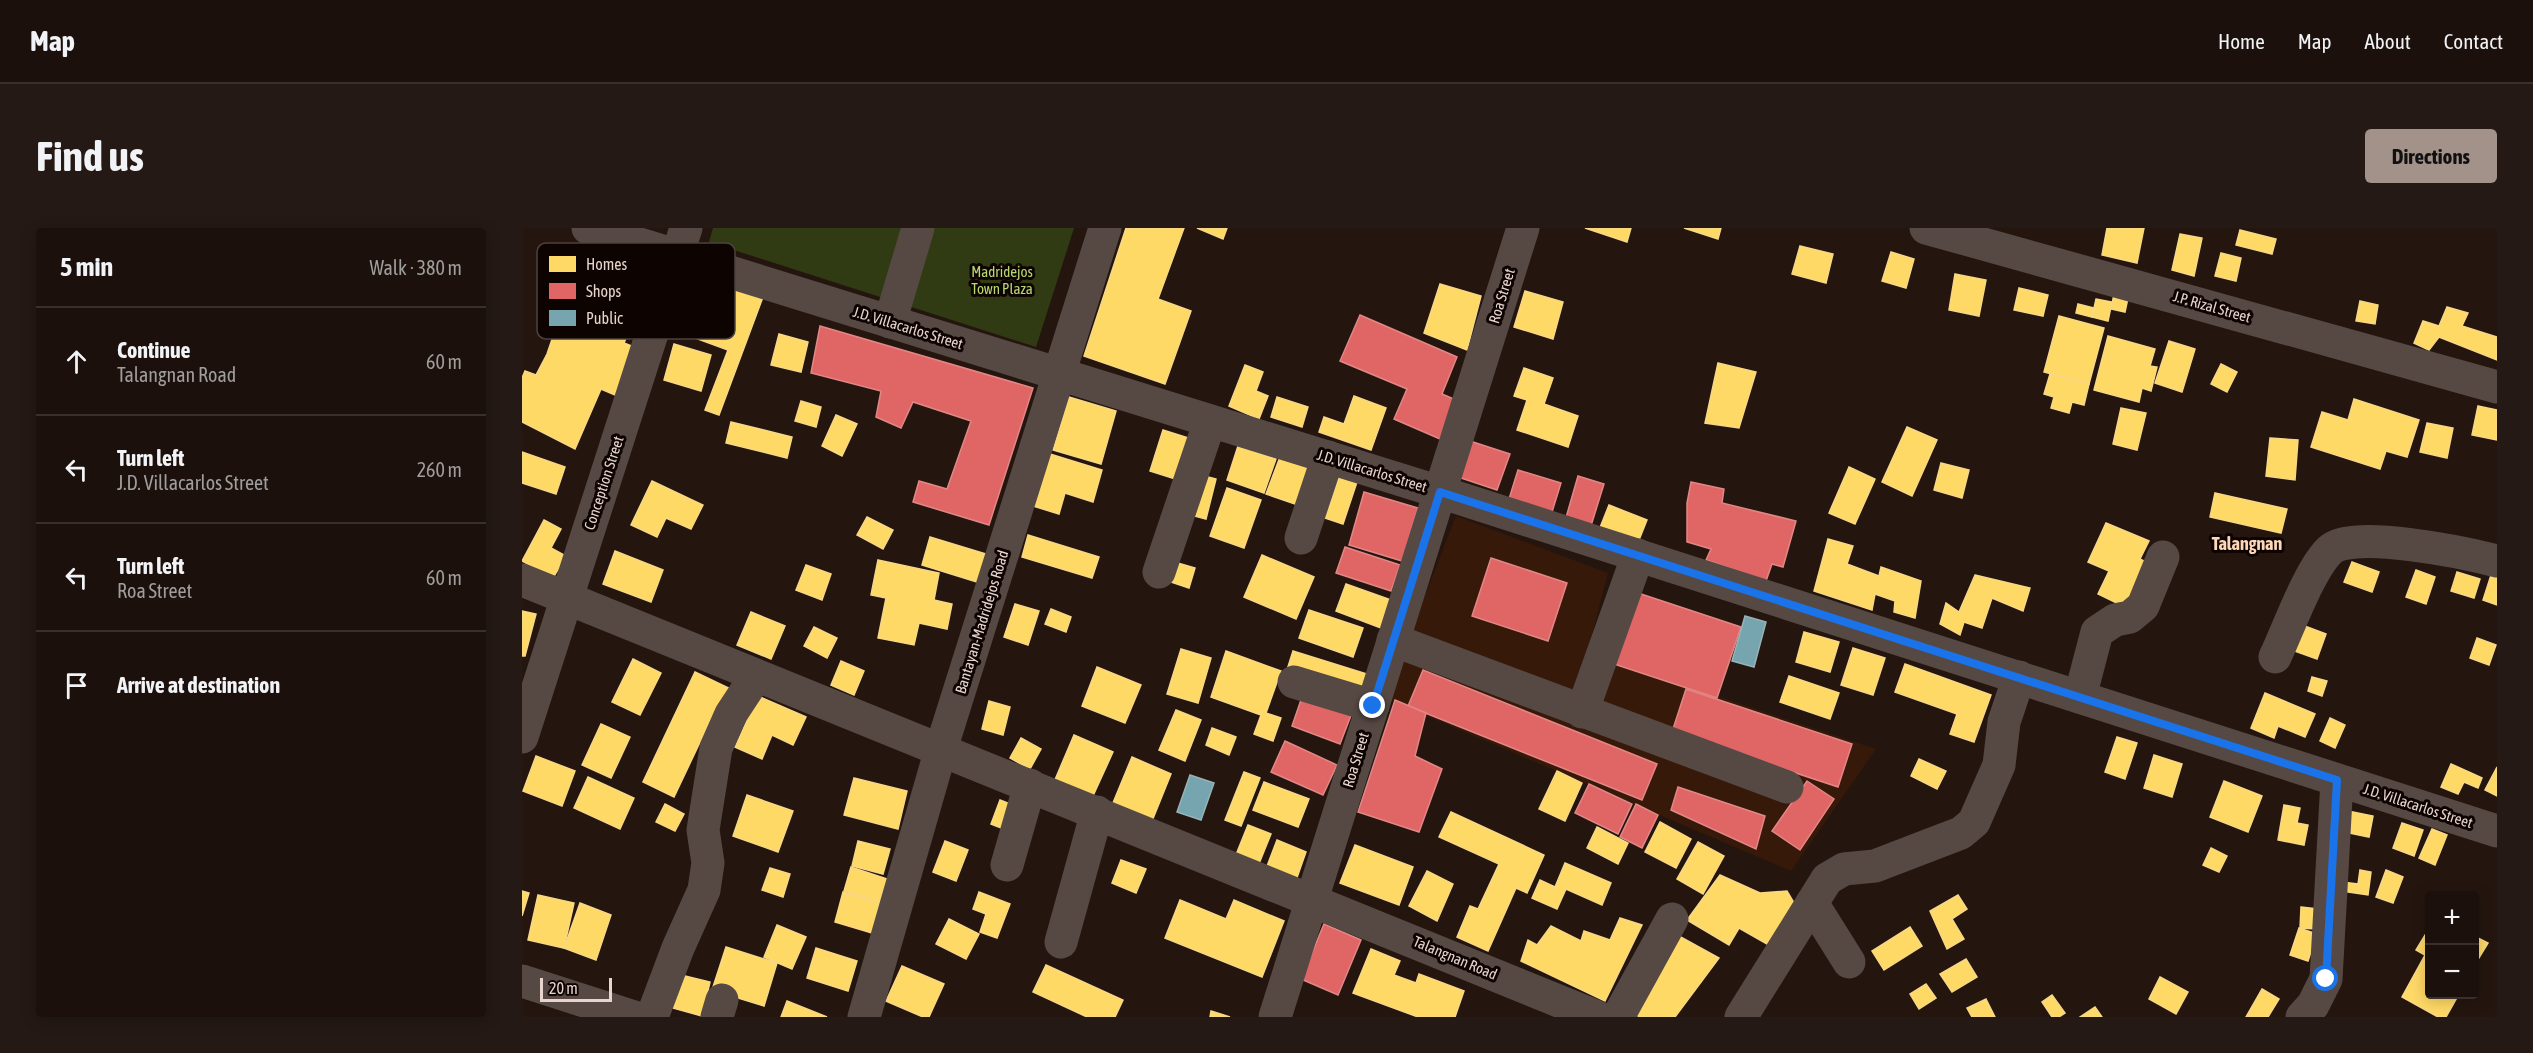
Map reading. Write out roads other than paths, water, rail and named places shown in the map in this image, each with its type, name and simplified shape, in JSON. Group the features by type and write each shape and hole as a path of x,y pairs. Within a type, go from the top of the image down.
{"street":[{"name":"J.D. Villacarlos Street","path":"588,228 681,242"},
{"path":"890,322 918,228"},
{"name":"Bantayan-Madridejos Road","path":"864,1017 941,749 1105,228"},
{"name":"Roa Street","path":"1275,1017 1523,228"},
{"name":"J.P. Rizal Street","path":"1926,228 2497,387"},
{"name":"J.D. Villacarlos Street","path":"735,263 890,322 1440,492 2497,831"},
{"name":"Conception Street","path":"522,737 650,339"},
{"path":"1159,572 1210,421"},
{"path":"1301,538 1328,457"},
{"path":"2274,657 2314,574 2330,550 2344,542 2375,541 2497,561"},
{"path":"1582,712 1638,555"},
{"path":"2080,697 2097,632 2115,620 2130,617 2143,606 2163,557"},
{"name":"Talangnan Road","path":"522,580 1598,1017"},
{"path":"1393,640 1786,787"},
{"path":"652,1017 678,948 704,890 708,863 703,830 716,748 731,714 756,676"},
{"path":"1741,1017 1827,879 1844,869 1875,866 1961,833 1974,822 1999,765 2004,722 2019,677"},
{"path":"1294,682 1373,706"},
{"path":"2302,1017 2313,1005 2326,979 2337,780"},
{"path":"1007,866 1030,785"},
{"path":"1061,942 1097,812"},
{"path":"1812,903 1849,962"},
{"path":"1618,1017 1672,919"},
{"path":"522,981 634,1017"}],"district":[{"name":"Talangnan","path":"2247,544"}],"park label":[{"name":"Madridejos Town Plaza","path":"1002,280"}]}
